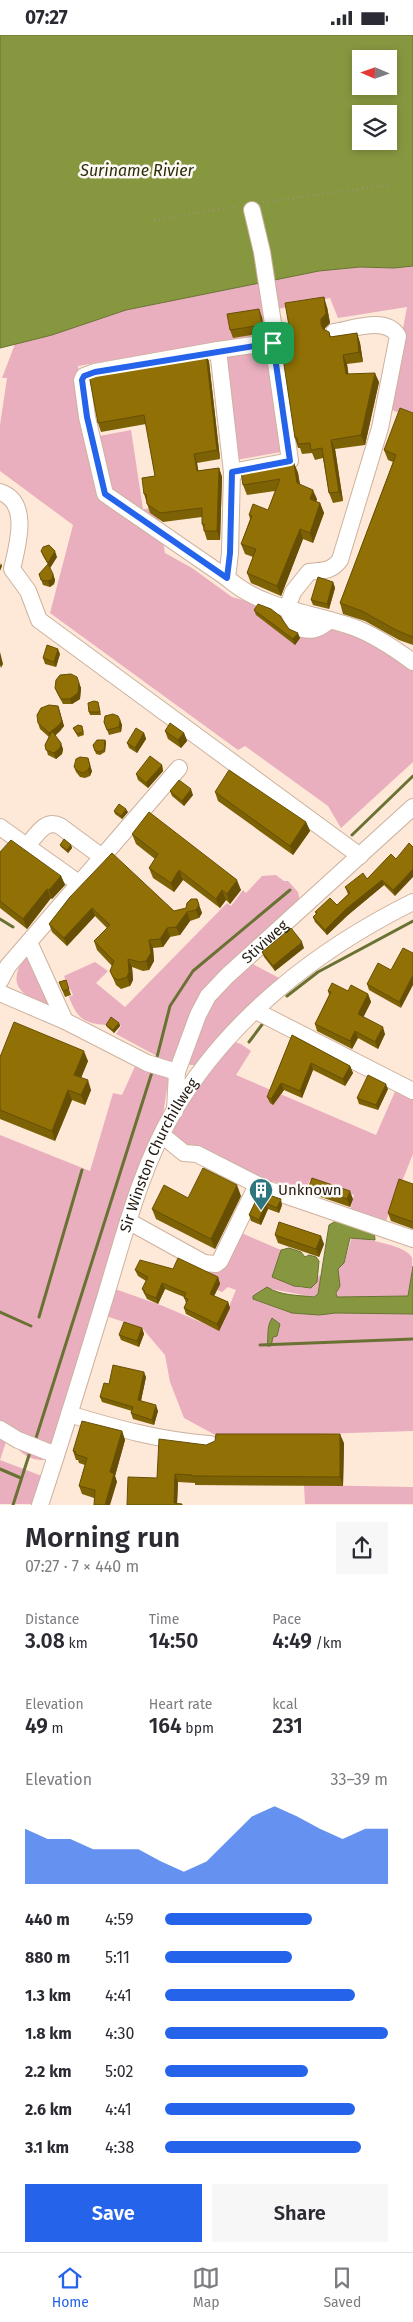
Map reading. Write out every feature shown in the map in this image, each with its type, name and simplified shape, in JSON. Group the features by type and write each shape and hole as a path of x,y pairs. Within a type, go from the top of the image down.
{"street":[{"path":"232,472 290,461 273,343 275,336 269,293 251,206"},
{"path":"288,608 293,592 309,572 328,571 335,568 340,561 380,428 397,345 398,336 393,329 386,326 372,326 334,332"},
{"path":"273,343 95,372 84,376 82,380 87,417 105,494 227,578 244,592 288,608 352,627 380,639 413,661"},
{"path":"218,351 232,472 230,553 227,578"},
{"path":"0,492 17,507 20,529 12,569 28,591 39,620 360,856"},
{"path":"0,981 8,966 179,768"},
{"name":"Stiviweg","path":"174,1111 171,1071 208,996 227,976 413,807"},
{"path":"27,846 44,826 57,824 102,857"},
{"path":"0,827 80,884"},
{"name":"Sir Winston Churchillweg","path":"40,1505 128,1221 149,1162 174,1111 202,1071 232,1035 278,988 328,951 374,922 413,902"},
{"path":"29,942 65,1021"},
{"path":"0,993 65,1021 147,1063 171,1071"},
{"path":"256,1011 413,1091"},
{"path":"162,1135 184,1153 197,1154 257,1185 413,1239"},
{"path":"128,1221 204,1263 216,1264 220,1261 257,1185"},
{"path":"69,1414 126,1431 193,1443 210,1444"},
{"path":"0,1429 18,1440 56,1455"}],"path":[{"path":"154,220 389,185"}],"shaded area":[{"path":"413,266 413,417 388,409 407,307 338,318 330,298 278,309 279,332 78,366 89,438 131,430 143,509 157,508 165,553 192,568 232,597 354,631 413,667 413,762 341,828 328,806 245,746 238,750 50,613 73,525 0,471 0,425 7,378 2,378 15,344 52,335 126,310 319,271 360,267 394,268"},
{"path":"272,349 287,451 236,460 223,355"},
{"path":"276,875 284,881 288,881 298,892 300,901 217,979 174,1061 168,1062 116,1034 121,1026 112,1019 106,1025 86,1021 78,1015 69,997 73,995 64,976 95,962 108,971 96,983 125,1007 227,903 231,906 243,890 246,893 262,876"},
{"path":"27,952 52,1006 49,1008 30,997 18,987 17,973"},
{"path":"249,962 281,979 197,1065 188,1064 210,1003"},
{"path":"234,1042 241,1044 251,1051 236,1075 376,1135 397,1087 413,1095 413,1154 384,1226 349,1214 354,1195 310,1180 304,1194 273,1181 270,1187 185,1149 173,1137 179,1117 187,1104"},
{"path":"137,1062 169,1076 162,1121 148,1143 49,1456 45,1460 28,1457 15,1446 8,1436 0,1460 0,1135 90,1171 113,1093 122,1095"},
{"path":"239,1232 281,1250 273,1276 292,1285 306,1288 316,1282 319,1275 321,1277 318,1294 314,1297 271,1289 253,1299 292,1313 319,1315 336,1313 413,1314 413,1431 219,1437 184,1418 170,1382 165,1355 142,1328 106,1316 115,1289 163,1306 219,1330 236,1290 228,1287 222,1292 188,1277 206,1258 221,1252"},
{"path":"352,1237 385,1243 409,1253 412,1262 408,1296 337,1297 338,1269 344,1263"},
{"path":"0,1460 42,1476 33,1504 0,1504"},
{"path":"304,1485 413,1487 413,1504 305,1504"}],"water":[{"name":"Suriname Rivier","path":"0,35 413,35 413,266 394,268 360,267 319,271 126,310 52,335 0,348"},
{"path":"341,1218 374,1230 375,1240 350,1238 344,1263 338,1269 340,1286 336,1293 337,1297 408,1296 413,1266 413,1314 336,1313 319,1315 292,1313 253,1299 253,1296 267,1287 290,1295 314,1297 318,1294 329,1225"},
{"path":"289,1248 301,1252 305,1257 309,1255 316,1257 319,1261 317,1282 311,1288 294,1286 272,1277 281,1250"},
{"path":"272,1318 280,1324 277,1336 273,1337 271,1346 267,1346 268,1328"}],"building":[{"path":"324,297 326,314 321,319 321,324 323,329 329,332 330,337 357,333 359,352 343,355 346,374 375,373 361,435 331,440 339,492 329,493 322,448 311,450 310,443 298,444 297,438 295,438 280,338 291,337 285,303"},
{"path":"259,309 262,325 230,330 227,314"},
{"path":"206,353 217,450 194,454 197,471 219,468 217,531 204,531 202,508 160,513 147,504 142,478 155,476 144,415 98,423 89,375"},
{"path":"400,408 413,413 413,637 362,611 340,603 396,455 384,450"},
{"path":"294,463 297,483 313,490 310,499 320,503 310,533 300,529 277,586 247,573 256,549 241,544 252,516 249,515 253,504 268,510 280,479 243,485 241,472"},
{"path":"49,545 55,551 48,563 41,551 43,547"},
{"path":"48,564 53,574 52,579 48,581 41,580 39,574"},
{"path":"318,577 333,582 327,604 311,600"},
{"path":"258,604 271,609 280,616 289,629 298,633 293,639 254,610"},
{"path":"47,645 58,649 54,662 43,658"},
{"path":"71,674 77,677 79,683 78,693 70,699 61,699 55,688 56,680 60,675"},
{"path":"98,702 100,712 89,712 88,703"},
{"path":"49,705 58,706 62,721 49,733 38,723 37,715 41,708"},
{"path":"113,714 118,716 120,720 119,727 107,730 104,722 105,716"},
{"path":"170,723 184,733 178,740 165,731"},
{"path":"78,725 82,726 83,732 77,734 73,728"},
{"path":"136,728 144,733 135,748 127,743"},
{"path":"52,731 61,743 60,748 54,753 46,750 45,745"},
{"path":"97,740 105,740 104,750 95,751 93,745"},
{"path":"150,756 162,765 146,783 136,774"},
{"path":"80,757 88,758 90,766 83,773 74,767 76,759"},
{"path":"229,770 306,822 290,846 215,792"},
{"path":"179,780 191,789 182,801 170,791"},
{"path":"119,804 126,809 121,816 114,811"},
{"path":"149,812 237,880 227,894 222,890 216,899 179,870 171,883 149,868 158,854 132,834"},
{"path":"64,839 71,845 67,850 60,845"},
{"path":"11,840 61,876 49,890 47,889 23,919 0,901 0,852"},
{"path":"409,843 413,847 413,869 393,890 382,880 346,909 325,930 313,917 317,913 315,912 330,898 337,905 350,893 345,887 363,873 367,879 391,854 396,859"},
{"path":"112,853 174,911 186,908 187,903 191,899 197,899 199,905 196,910 187,912 176,927 167,928 160,939 149,940 151,953 146,961 140,962 128,959 129,972 127,977 118,980 113,977 110,971 114,961 94,941 110,925 92,908 64,938 49,924 70,897"},
{"path":"291,928 302,942 273,966 262,952"},
{"path":"403,948 413,953 413,975 399,1002 367,984 378,963 391,970"},
{"path":"66,980 69,989 63,991 59,982"},
{"path":"332,983 348,991 351,985 368,994 358,1014 383,1027 375,1042 355,1031 350,1041 315,1024 331,992 328,991"},
{"path":"111,1017 119,1023 113,1030 106,1025"},
{"path":"14,1022 84,1051 74,1075 88,1080 81,1095 68,1090 52,1131 0,1110 0,1057"},
{"path":"292,1035 350,1066 343,1079 311,1063 300,1091 281,1083 271,1099 267,1097"},
{"path":"368,1075 386,1084 376,1105 357,1098"},
{"path":"203,1168 237,1185 211,1239 152,1209 164,1185 188,1198"},
{"path":"312,1178 350,1191 347,1199 309,1186"},
{"path":"399,1179 413,1184 413,1222 388,1213"},
{"path":"260,1192 281,1199 277,1208 266,1203 259,1220 249,1215"},
{"path":"279,1222 321,1236 316,1249 275,1235"},
{"path":"178,1258 218,1277 210,1294 228,1302 217,1324 184,1308 188,1299 184,1298 186,1293 162,1283 156,1298 144,1293 145,1291 142,1289 148,1277 135,1270 140,1260 173,1269"},
{"path":"124,1322 142,1328 137,1341 119,1335"},
{"path":"113,1365 144,1372 138,1400 156,1405 152,1420 131,1413 133,1407 100,1397 104,1383 109,1384"},
{"path":"82,1421 122,1431 110,1472 114,1474 105,1505 94,1505 95,1490 79,1486 87,1458 75,1454 76,1452 73,1451"},
{"path":"216,1434 340,1434 340,1477 192,1476 175,1474 174,1503 182,1505 127,1505 128,1477 157,1478 159,1439 206,1445 215,1441"}],"waterway":[{"path":"352,835 413,776"},
{"path":"156,1061 170,1006 193,971 290,890"},
{"path":"0,919 13,927"},
{"path":"287,996 318,972 413,921"},
{"path":"249,1042 264,1022"},
{"path":"36,1438 153,1069"},
{"path":"39,1317 82,1170"},
{"path":"0,1312 31,1326"},
{"path":"260,1345 413,1339"},
{"path":"13,1505 30,1452"},
{"path":"0,1469 21,1478"}],"place":[{"name":"Unknown","path":"261,1211"}],"route":[{"path":"273,343 290,461 232,472 230,553 227,578 105,494 87,417 82,380 84,376 95,372 273,343"}]}
